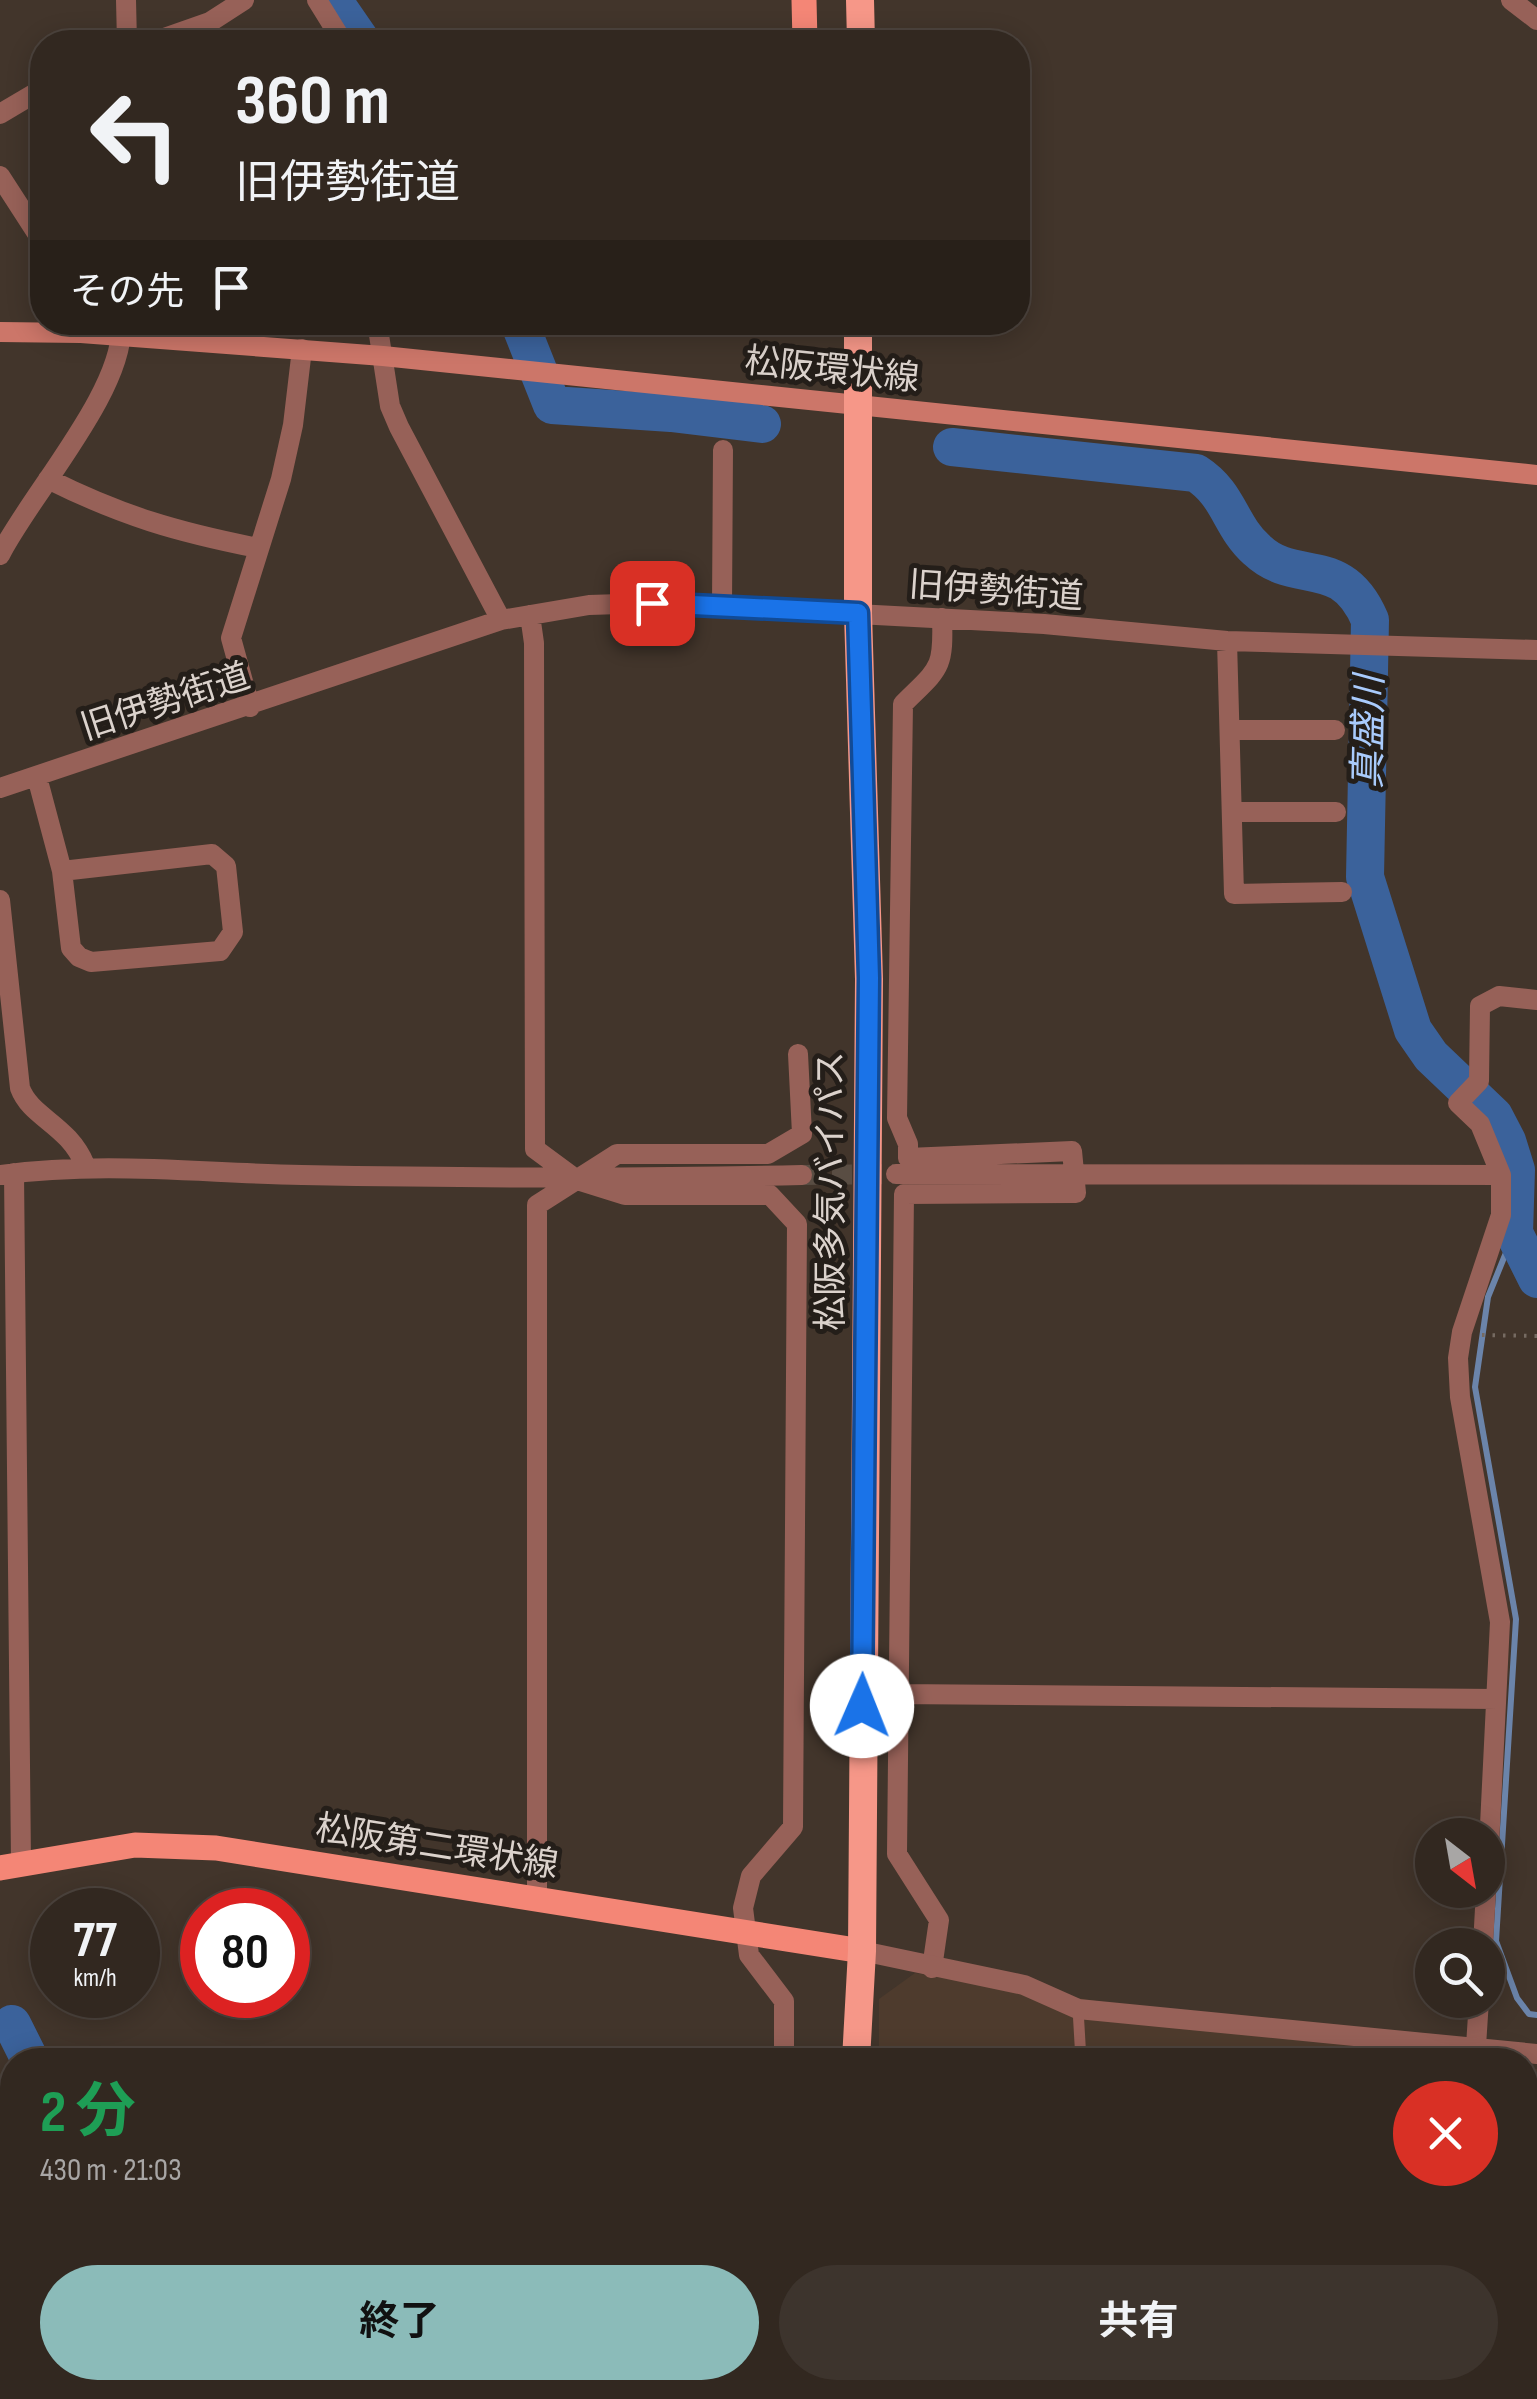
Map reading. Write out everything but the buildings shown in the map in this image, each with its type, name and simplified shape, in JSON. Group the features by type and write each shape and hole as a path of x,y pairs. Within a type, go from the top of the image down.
{"highway":[{"path":"860,0 861,30"},
{"name":"松阪多気バイパス","path":"857,2048 862,1951 869,978 858,613 858,335"}],"main road":[{"path":"804,0 805,30"},
{"name":"松阪環状線","path":"0,332 30,331"},
{"name":"松阪環状線","path":"240,335 302,349 1537,475"},
{"name":"松阪第二環状線","path":"11,1866 135,1845 216,1848 862,1951"}],"street":[{"path":"126,0 127,30"},
{"path":"187,30 210,22 244,0"},
{"path":"317,0 336,30"},
{"path":"1510,0 1537,20"},
{"path":"0,114 30,96"},
{"path":"0,176 30,222"},
{"path":"0,555 91,410 109,374 116,335"},
{"path":"379,335 390,406 501,620"},
{"path":"250,707 231,638 290,439 302,349"},
{"path":"722,450 722,606"},
{"path":"48,479 161,528 258,548"},
{"name":"旧伊勢街道","path":"0,788 501,620 589,604 858,613 1227,641 1537,650"},
{"path":"530,615 534,663 535,1149 577,1180 625,1196 770,1195 798,1224 793,1827 751,1876 743,1908 748,1955 784,2001 784,2048"},
{"path":"932,1968 938,1920 897,1854 904,1194 1076,1193 1072,1151 908,1158 908,1144 897,1118 903,704 937,670 943,658 942,618"},
{"path":"1227,641 1234,894 1342,892"},
{"path":"1230,730 1334,730"},
{"path":"36,777 62,872 71,948 79,957 91,962 220,951 233,932 226,866 212,854 62,872"},
{"path":"1232,812 1336,812"},
{"path":"0,900 20,1088 30,1105 70,1138 85,1165"},
{"path":"1490,1818 1500,1622 1460,1397 1458,1358 1462,1332 1501,1215 1501,1175 1480,1124 1458,1102 1479,1081 1480,1006 1499,996 1537,1000"},
{"path":"537,1897 537,1205 617,1154 768,1154 802,1134 798,1054"},
{"path":"11,1866 7,1174 85,1165 269,1174 577,1180 802,1174"},
{"path":"896,1174 1501,1175"},
{"path":"897,1694 1496,1699"},
{"path":"862,1951 1024,1984 1078,2009 1491,2048"},
{"path":"1476,2046 1478,2018"}],"lane":[{"path":"1078,2009 1080,2048"}],"path":[{"path":"1495,1337 1537,1336"}],"shaded area":[{"path":"915,1973 1401,2048 879,2048 879,1999"}],"waterway":[{"name":"真盛川","path":"333,0 354,30"},
{"name":"真盛川","path":"524,335 552,405 762,424"},
{"name":"真盛川","path":"952,447 1196,473 1216,491 1240,531 1257,550 1287,567 1332,578 1358,599 1370,620 1365,877 1413,1030 1431,1056 1494,1116 1507,1141 1516,1170 1514,1233 1537,1279"},
{"path":"1514,1233 1488,1297 1475,1387 1516,1619 1496,1941 1517,1998 1529,2014 1537,2015"},
{"path":"12,2024 24,2048"}],"tunnel":[{"path":"802,1175 896,1174"}],"route":[{"path":"652,603 858,613 869,978 862,1706"}]}
